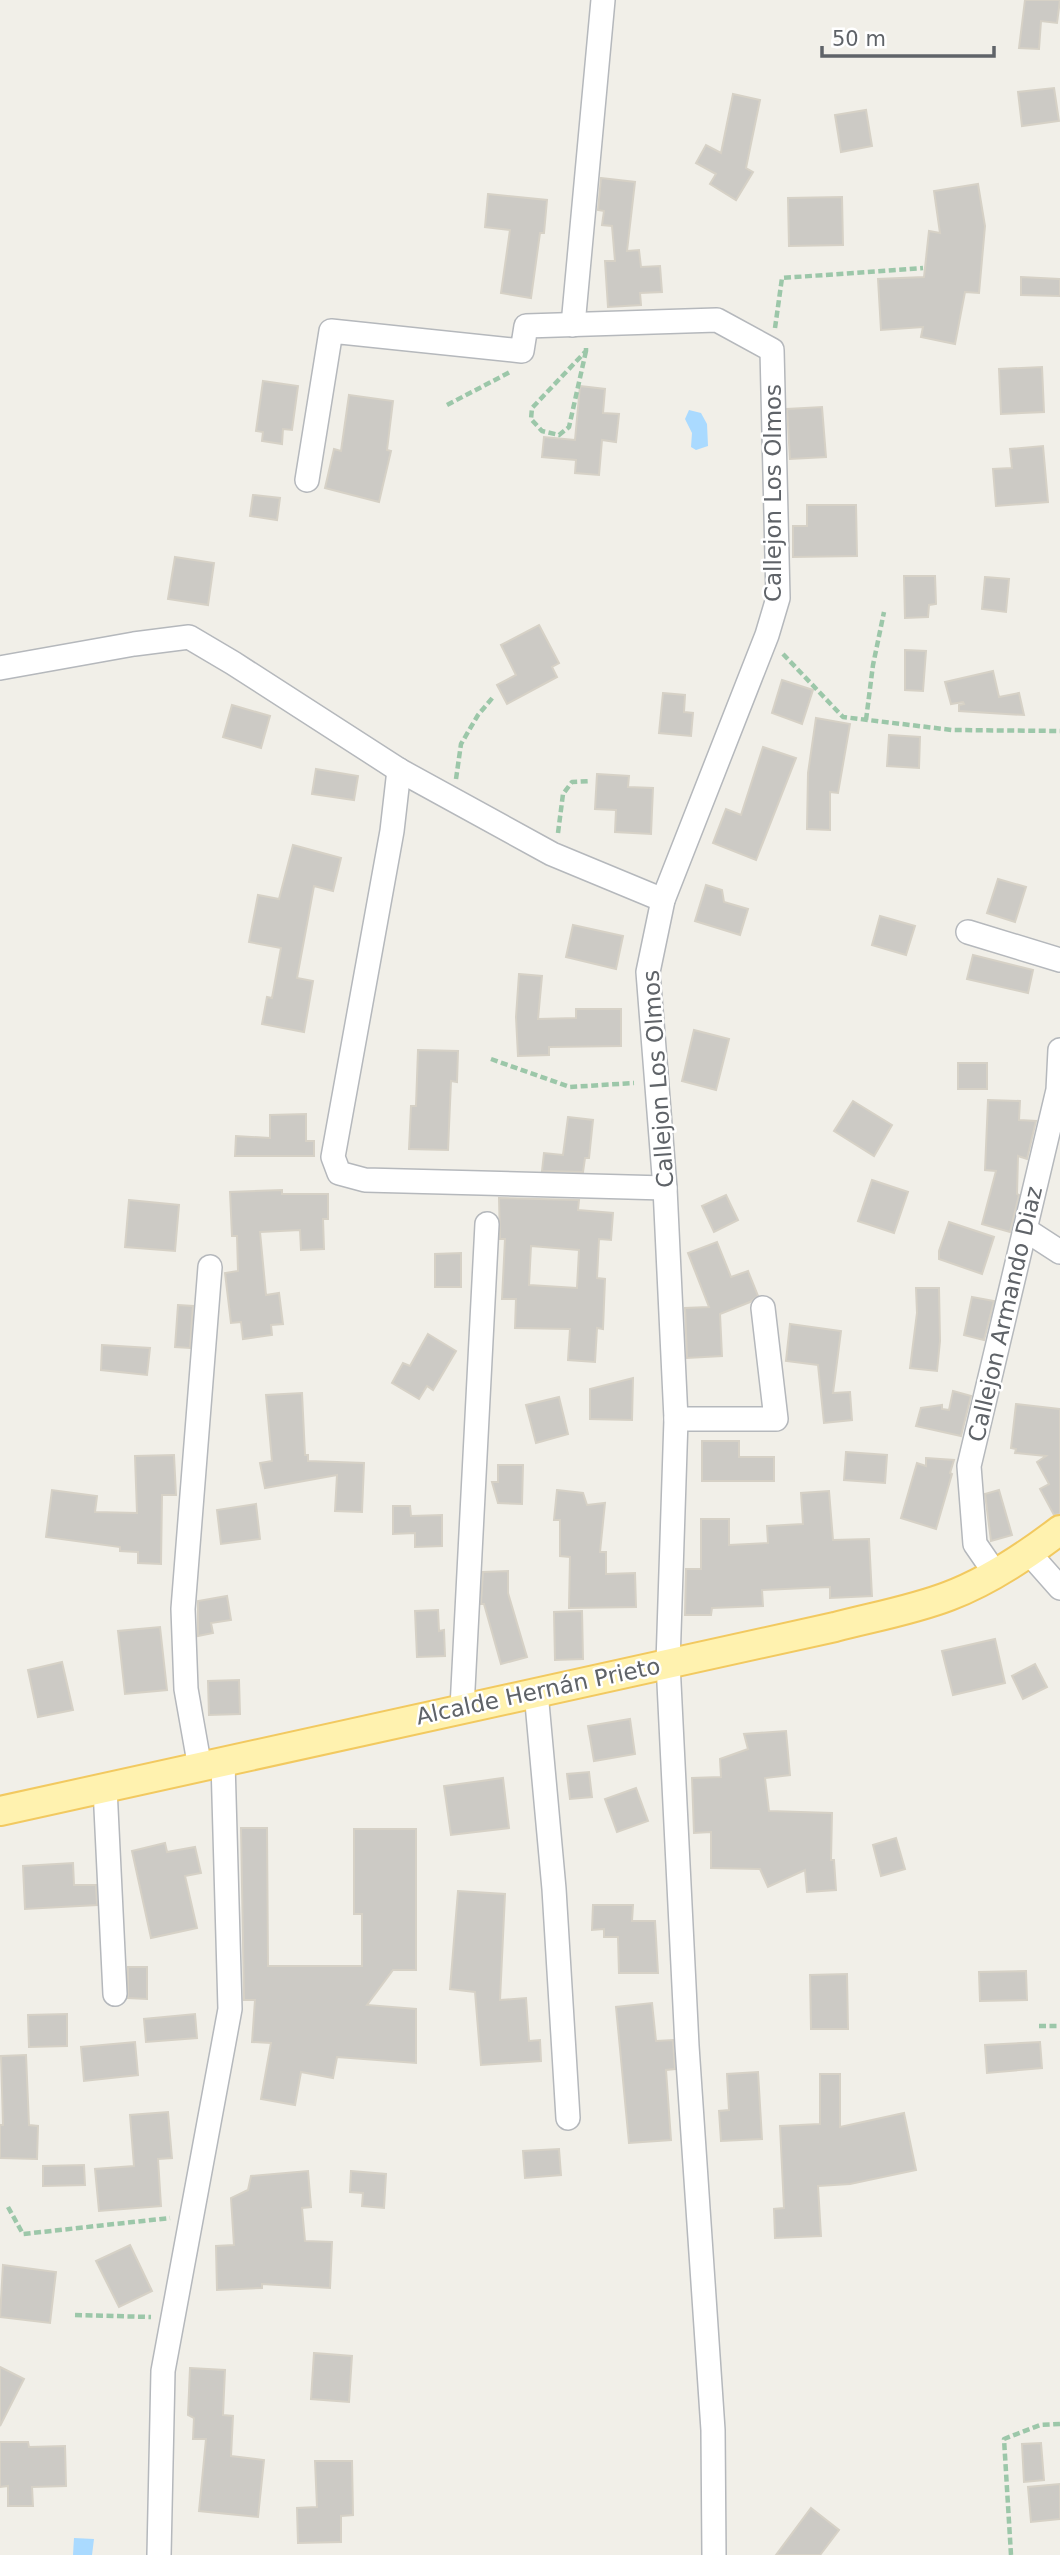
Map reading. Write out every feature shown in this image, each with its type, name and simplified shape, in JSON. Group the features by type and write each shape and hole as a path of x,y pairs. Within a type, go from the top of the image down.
{"main road":[{"name":"Alcalde Hernán Prieto","path":"0,1811 835,1627 929,1602 973,1585 1029,1553 1060,1530"}],"street":[{"path":"581,324 603,0"},
{"path":"307,480 331,331 522,351 526,326 717,320 772,350"},
{"name":"Callejon Los Olmos","path":"714,2555 713,2430 687,2046 668,1663 676,1419 665,1188 648,972 663,900 767,635 778,598 772,350"},
{"path":"0,667 134,644 189,638 233,663 399,770 557,856 663,900"},
{"path":"399,770 392,831 333,1157 339,1173 365,1180 665,1188"},
{"path":"968,932 1060,960"},
{"name":"Callejon Armando Diaz","path":"995,1573 975,1544 969,1465 1058,1090 1060,1050"},
{"path":"462,1708 487,1224"},
{"path":"1026,1230 1060,1252"},
{"path":"159,2555 163,2371 230,2009 211,1765 186,1689 183,1609 210,1267"},
{"path":"676,1419 776,1419 763,1308"},
{"path":"1029,1553 1060,1588"},
{"path":"537,1692 554,1889 568,2118"},
{"path":"105,1788 115,1994"}],"path":[{"path":"772,350 782,278 923,268"},
{"path":"581,324 586,351 569,427 559,435 542,431 531,419 532,408 586,351"},
{"path":"447,405 516,367 522,351"},
{"path":"866,720 873,665 884,612"},
{"path":"767,635 843,717 952,730 1060,731"},
{"path":"454,800 461,744 478,715 494,696"},
{"path":"557,856 563,794 572,782 591,781"},
{"path":"491,1059 570,1087 656,1082"},
{"path":"1039,2026 1060,2026"},
{"path":"8,2207 23,2234 192,2216"},
{"path":"75,2315 173,2319"},
{"path":"1011,2555 1004,2439 1040,2425 1060,2424"}],"water":[{"path":"689,410 701,413 707,424 708,446 696,450 691,447 692,433 685,419"},
{"path":"74,2538 94,2539 92,2555 73,2555"}],"building":[{"path":"1025,0 1060,0 1057,23 1041,21 1039,49 1019,48"},
{"path":"1054,88 1059,121 1022,126 1018,92"},
{"path":"733,94 760,100 746,168 753,172 736,200 710,184 716,174 696,163 706,145 721,153"},
{"path":"866,110 872,146 841,152 835,115"},
{"path":"601,178 635,182 627,251 639,250 641,267 660,266 662,292 640,293 641,305 608,307 605,261 615,261 612,226 602,225 604,211 598,210"},
{"path":"978,184 985,226 979,293 965,292 955,344 921,337 923,327 881,330 878,279 924,277 929,231 940,233 934,191"},
{"path":"488,194 547,200 544,233 540,233 531,298 501,293 510,230 485,227"},
{"path":"842,197 843,245 789,246 788,198"},
{"path":"1021,277 1060,279 1060,296 1021,295"},
{"path":"1042,367 1044,412 1001,414 999,369"},
{"path":"263,381 298,386 292,430 283,429 282,444 262,441 263,432 256,431"},
{"path":"580,386 605,389 603,413 619,414 616,442 602,440 599,475 575,473 576,460 542,457 544,437 575,440"},
{"path":"349,395 393,401 387,450 391,451 379,502 325,488 334,449 341,451"},
{"path":"822,407 826,457 790,459 787,409"},
{"path":"1043,446 1048,502 996,506 993,469 1012,468 1010,449"},
{"path":"253,495 280,498 277,520 250,516"},
{"path":"807,505 856,505 857,556 793,557 793,526 807,526"},
{"path":"175,557 214,563 208,605 168,599"},
{"path":"904,576 935,576 936,604 929,605 928,617 905,618"},
{"path":"985,577 1009,579 1006,612 982,609"},
{"path":"539,625 559,663 552,667 557,677 507,704 497,685 516,675 501,645"},
{"path":"905,650 926,651 923,691 905,690"},
{"path":"993,671 999,697 1019,693 1024,715 959,711 959,705 964,704 963,702 951,704 945,682"},
{"path":"782,680 813,690 802,724 772,713"},
{"path":"663,693 685,695 684,712 693,713 691,736 659,733"},
{"path":"232,705 270,716 261,748 223,737"},
{"path":"816,718 850,724 838,793 830,792 830,830 807,829 808,773"},
{"path":"889,735 920,737 919,768 887,766"},
{"path":"763,747 796,758 756,860 713,843 726,809 741,815"},
{"path":"316,769 358,776 354,800 312,794"},
{"path":"597,774 629,776 628,787 653,788 651,834 615,832 616,810 595,809"},
{"path":"293,845 341,858 333,891 314,886 297,978 313,981 304,1032 262,1024 267,997 272,998 281,948 249,942 258,895 279,899"},
{"path":"998,879 1026,887 1015,922 987,913"},
{"path":"706,885 722,890 724,902 748,909 740,935 695,921"},
{"path":"880,916 915,926 906,955 872,945"},
{"path":"573,925 623,936 616,969 566,957"},
{"path":"973,955 1033,970 1028,993 967,979"},
{"path":"519,974 542,976 538,1019 576,1018 576,1009 621,1009 621,1046 549,1047 549,1055 518,1056 516,1017"},
{"path":"694,1030 729,1039 716,1090 682,1081"},
{"path":"418,1050 458,1051 457,1082 451,1081 448,1150 409,1149 411,1106 416,1106"},
{"path":"958,1063 987,1063 987,1089 958,1089"},
{"path":"988,1100 1020,1101 1019,1120 1036,1121 1027,1159 1018,1156 1019,1195 1010,1232 982,1224 996,1171 985,1170"},
{"path":"853,1101 892,1125 874,1156 834,1131"},
{"path":"306,1114 306,1141 314,1141 314,1156 235,1156 236,1136 270,1138 270,1115"},
{"path":"568,1117 593,1120 589,1158 585,1158 583,1172 542,1171 544,1153 563,1155"},
{"path":"872,1180 908,1192 894,1233 858,1221"},
{"path":"282,1190 282,1194 328,1194 328,1219 323,1219 324,1249 301,1250 300,1230 260,1232 266,1295 279,1293 283,1324 271,1325 272,1335 243,1339 241,1322 231,1323 225,1273 238,1271 237,1236 232,1236 230,1192"},
{"path":"726,1195 738,1220 714,1232 702,1206"},
{"path":"499,1198 579,1200 578,1210 613,1213 611,1240 599,1239 597,1278 605,1279 603,1329 597,1328 595,1362 568,1360 570,1329 515,1328 516,1299 502,1299 505,1239 500,1239","holes":["531,1246 579,1250 577,1288 529,1285"]},
{"path":"129,1200 179,1205 175,1251 125,1247"},
{"path":"949,1222 994,1237 982,1274 939,1259"},
{"path":"717,1242 731,1277 748,1271 758,1296 720,1314 722,1356 687,1358 685,1308 709,1307 688,1253"},
{"path":"461,1253 461,1287 435,1287 435,1254"},
{"path":"916,1288 939,1288 940,1341 937,1371 910,1368 917,1313"},
{"path":"972,1297 994,1301 984,1340 964,1335"},
{"path":"178,1305 193,1306 190,1348 175,1347"},
{"path":"790,1324 841,1331 833,1393 850,1392 852,1420 824,1423 818,1365 786,1361"},
{"path":"428,1334 456,1351 433,1390 427,1386 419,1399 392,1383 403,1363 410,1366"},
{"path":"102,1345 150,1348 147,1375 101,1370"},
{"path":"633,1378 632,1420 590,1419 590,1389"},
{"path":"953,1391 971,1396 961,1436 916,1426 921,1408 942,1405 942,1409 949,1410"},
{"path":"302,1393 305,1455 308,1455 308,1461 364,1463 362,1512 335,1511 337,1475 265,1488 260,1463 272,1461 266,1395"},
{"path":"559,1397 568,1434 536,1443 526,1405"},
{"path":"1016,1404 1060,1409 1060,1514 1054,1515 1040,1489 1049,1484 1037,1462 1046,1456 1015,1453 1016,1449 1011,1448"},
{"path":"702,1441 739,1441 739,1457 774,1457 774,1481 702,1481"},
{"path":"846,1452 887,1455 885,1483 844,1480"},
{"path":"174,1455 176,1495 162,1495 161,1564 138,1563 138,1552 120,1551 120,1547 46,1537 52,1490 97,1496 95,1512 137,1513 135,1456"},
{"path":"926,1458 954,1460 936,1529 901,1518 917,1463 926,1466"},
{"path":"498,1465 523,1465 522,1504 498,1503 492,1482 498,1482"},
{"path":"557,1490 583,1493 587,1505 605,1503 600,1552 606,1552 606,1574 635,1573 636,1607 569,1608 570,1557 560,1556 560,1520 554,1520"},
{"path":"999,1490 1012,1535 991,1541 985,1494"},
{"path":"829,1491 833,1540 869,1539 872,1596 830,1598 830,1587 762,1590 763,1606 712,1608 711,1615 685,1615 686,1569 701,1569 701,1519 729,1519 729,1545 768,1543 767,1526 803,1524 801,1493"},
{"path":"256,1504 260,1539 221,1544 217,1510"},
{"path":"393,1506 410,1506 411,1516 442,1515 442,1546 415,1547 415,1533 393,1534"},
{"path":"508,1571 508,1593 527,1657 501,1664 484,1604 481,1604 483,1572"},
{"path":"227,1596 231,1620 211,1623 213,1633 198,1636 198,1601"},
{"path":"438,1610 439,1631 444,1630 445,1656 417,1657 415,1611"},
{"path":"582,1611 583,1659 555,1660 554,1612"},
{"path":"160,1627 167,1690 125,1694 118,1631"},
{"path":"995,1639 1005,1683 953,1695 942,1651"},
{"path":"62,1662 73,1710 38,1717 28,1670"},
{"path":"1035,1664 1047,1687 1023,1699 1012,1676"},
{"path":"239,1680 240,1714 209,1715 208,1681"},
{"path":"630,1719 635,1754 594,1761 588,1726"},
{"path":"786,1731 790,1775 765,1778 769,1811 832,1813 831,1860 834,1860 836,1890 807,1892 805,1870 768,1887 760,1869 711,1868 711,1832 694,1833 692,1778 721,1777 720,1759 748,1749 744,1734"},
{"path":"589,1772 592,1797 570,1799 567,1774"},
{"path":"503,1778 509,1828 451,1835 444,1786"},
{"path":"636,1788 648,1821 617,1832 605,1799"},
{"path":"241,1828 267,1828 268,1966 362,1966 362,1914 354,1914 354,1829 416,1829 416,1970 393,1970 367,2005 416,2009 416,2063 337,2057 333,2078 301,2072 295,2105 261,2099 271,2043 252,2042 255,2000 244,2000"},
{"path":"896,1838 905,1869 881,1876 873,1845"},
{"path":"165,1843 167,1852 195,1847 201,1873 185,1876 197,1928 151,1938 132,1851"},
{"path":"73,1863 74,1885 96,1885 97,1905 25,1909 23,1866"},
{"path":"458,1891 505,1894 500,2000 526,1998 529,2041 540,2040 541,2061 481,2065 475,1992 450,1989"},
{"path":"593,1905 633,1905 632,1921 655,1921 658,1973 619,1973 618,1937 604,1937 604,1929 592,1930"},
{"path":"128,1967 147,1967 147,1999 128,1998"},
{"path":"1026,1971 1027,2000 980,2001 979,1972"},
{"path":"847,1974 848,2029 811,2029 810,1975"},
{"path":"652,2003 656,2041 673,2040 675,2069 666,2070 671,2140 629,2143 616,2007"},
{"path":"67,2014 67,2046 29,2047 28,2015"},
{"path":"195,2014 197,2038 146,2042 144,2019"},
{"path":"135,2042 138,2075 84,2081 81,2047"},
{"path":"1040,2042 1042,2068 987,2073 985,2045"},
{"path":"26,2055 29,2125 38,2126 37,2159 0,2158 0,2125 3,2125 1,2056"},
{"path":"758,2072 762,2139 721,2141 719,2111 729,2110 727,2074"},
{"path":"820,2074 840,2074 840,2127 904,2113 916,2170 850,2184 818,2186 821,2236 775,2238 774,2209 784,2208 780,2126 820,2124"},
{"path":"168,2112 172,2158 158,2159 161,2206 99,2211 95,2169 134,2166 130,2115"},
{"path":"559,2149 561,2175 525,2178 523,2151"},
{"path":"84,2165 85,2185 43,2186 43,2166"},
{"path":"308,2171 311,2207 302,2208 305,2241 332,2242 330,2288 262,2284 262,2288 217,2290 216,2246 234,2245 231,2198 248,2190 251,2176"},
{"path":"351,2171 386,2174 384,2208 362,2206 363,2193 350,2192"},
{"path":"130,2245 152,2291 119,2307 96,2261"},
{"path":"3,2265 56,2272 50,2323 0,2317"},
{"path":"314,2353 352,2356 349,2402 311,2399"},
{"path":"0,2367 24,2379 0,2426"},
{"path":"190,2368 225,2370 223,2415 233,2416 231,2456 264,2460 258,2517 199,2511 206,2439 193,2439 194,2418 188,2415"},
{"path":"0,2442 28,2442 29,2447 65,2446 66,2486 32,2487 33,2506 8,2506 8,2486 0,2487"},
{"path":"1041,2443 1044,2480 1024,2482 1022,2444"},
{"path":"315,2461 352,2461 353,2515 341,2516 341,2542 298,2543 297,2508 317,2507"},
{"path":"1060,2484 1060,2519 1031,2522 1028,2487"},
{"path":"811,2508 839,2530 820,2555 776,2555"}]}
